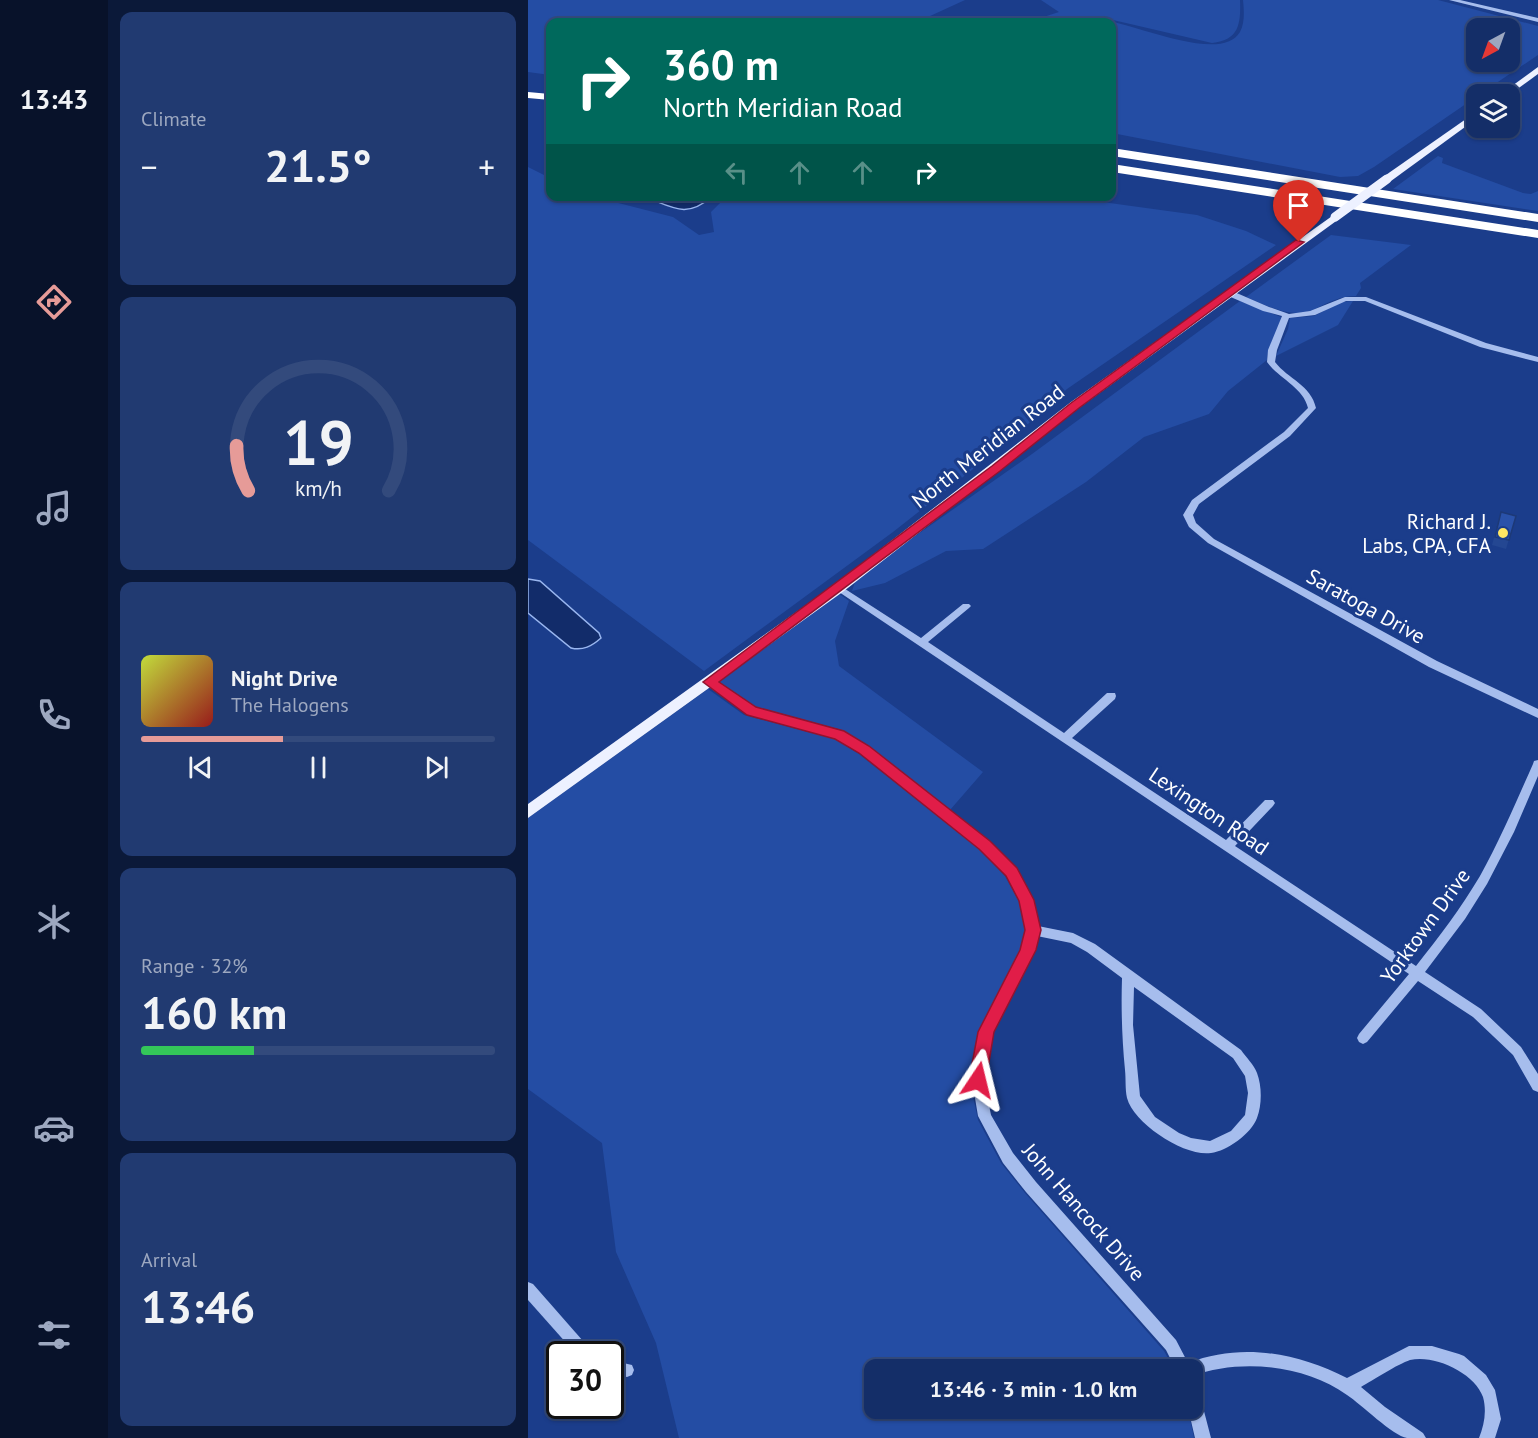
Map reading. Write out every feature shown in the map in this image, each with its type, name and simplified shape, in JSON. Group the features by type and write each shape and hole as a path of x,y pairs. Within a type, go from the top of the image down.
{"highway":[{"path":"528,83 546,85"},
{"path":"528,95 546,97"},
{"path":"1116,153 1538,218"},
{"path":"1116,169 1538,234"}],"main road":[{"path":"1519,84 1538,70"},
{"name":"North Meridian Road","path":"528,812 839,588 1075,405 1466,122"}],"street":[{"path":"1452,0 1538,20"},
{"path":"1229,293 1286,315 1312,313 1345,299 1366,299 1483,345 1538,360"},
{"name":"Saratoga Drive","path":"1286,315 1284,328 1272,350 1271,362 1284,377 1306,393 1312,408 1287,434 1196,502 1188,515 1192,525 1221,546 1434,664 1538,714"},
{"name":"Lexington Road","path":"839,588 1477,1013 1500,1033 1528,1067 1538,1086"},
{"path":"921,642 966,606"},
{"path":"710,682 752,711 839,735 864,750 985,845 1011,872 1026,900 1033,930 1073,938 1091,948 1237,1054 1251,1074 1254,1092 1251,1117 1236,1135 1210,1147 1190,1144 1173,1137 1150,1121 1134,1098 1127,1025 1128,976"},
{"path":"1065,738 1111,696"},
{"name":"Yorktown Drive","path":"1363,1038 1456,922 1488,873 1538,764"},
{"path":"1227,847 1269,803"},
{"name":"John Hancock Drive","path":"1033,930 1028,950 986,1032 978,1080 985,1116 1008,1158 1171,1345 1178,1359"},
{"path":"528,1289 574,1341"},
{"path":"1347,1386 1409,1353 1431,1353 1459,1361 1481,1380 1490,1395 1493,1419 1487,1438"},
{"path":"1203,1364 1214,1359 1238,1358 1274,1360 1299,1366 1347,1386 1418,1438"},
{"path":"1198,1419 1203,1438"}],"shaded area":[{"path":"528,0 965,0 926,18 546,18 546,74 528,72"},
{"path":"1041,0 1240,0 1239,23 1233,34 1212,43 1116,21 1116,18 1076,16 1040,18 1059,12"},
{"path":"1243,0 1438,0 1507,18 1466,18 1466,72 1513,72 1495,84 1466,84 1466,104 1358,176 1340,177 1116,134 1116,23 1188,42 1210,44 1228,42 1242,28"},
{"path":"1520,21 1538,26 1538,55 1520,67"},
{"path":"1438,156 1443,158 1442,163 1523,193 1531,194 1538,191 1538,211 1393,189"},
{"path":"528,167 546,176 546,201 611,201 673,217 699,235 714,232 711,212 722,201 1095,201 1197,215 1246,231 1276,245 1067,389 1010,440 893,532 704,671 528,540"},
{"path":"655,201 706,201 694,208 671,207"},
{"path":"1331,235 1411,245 1360,283 1361,288 1356,296 1340,298 1306,312 1289,312 1271,308 1246,297"},
{"path":"1240,301 1281,317 1280,323 1267,360 1228,391 1209,414 1144,437 1086,482 983,549 946,551 885,583 852,591 856,579 1032,454"},
{"path":"1353,301 1338,325 1276,356 1288,329 1290,318 1314,316 1341,302"},
{"path":"528,579 540,581 599,633 601,638 587,647 571,648 528,613"},
{"path":"838,593 849,601 835,641 839,666 983,772 950,810 869,746 842,730 756,707 718,681"},
{"path":"708,689 744,715 835,739 859,754 979,849 1005,876 1020,903 1026,931 1021,949 980,1030 970,1082 978,1120 1001,1163 1164,1351 1168,1359 864,1359 864,1419 1190,1419 1194,1438 679,1438 656,1343 616,1252 602,1143 528,1089 528,818"}],"building":[{"name":"Richard J. Labs, CPA, CFA","path":"1501,512 1516,516 1509,540 1495,537"}],"place":[{"name":"Richard J. Labs, CPA, CFA","path":"1503,533"}],"route":[{"path":"978,1080 986,1032 1028,950 1033,930 1026,900 1011,872 985,845 864,750 839,735 752,711 710,682 996,469 1075,405 1299,242"}]}
